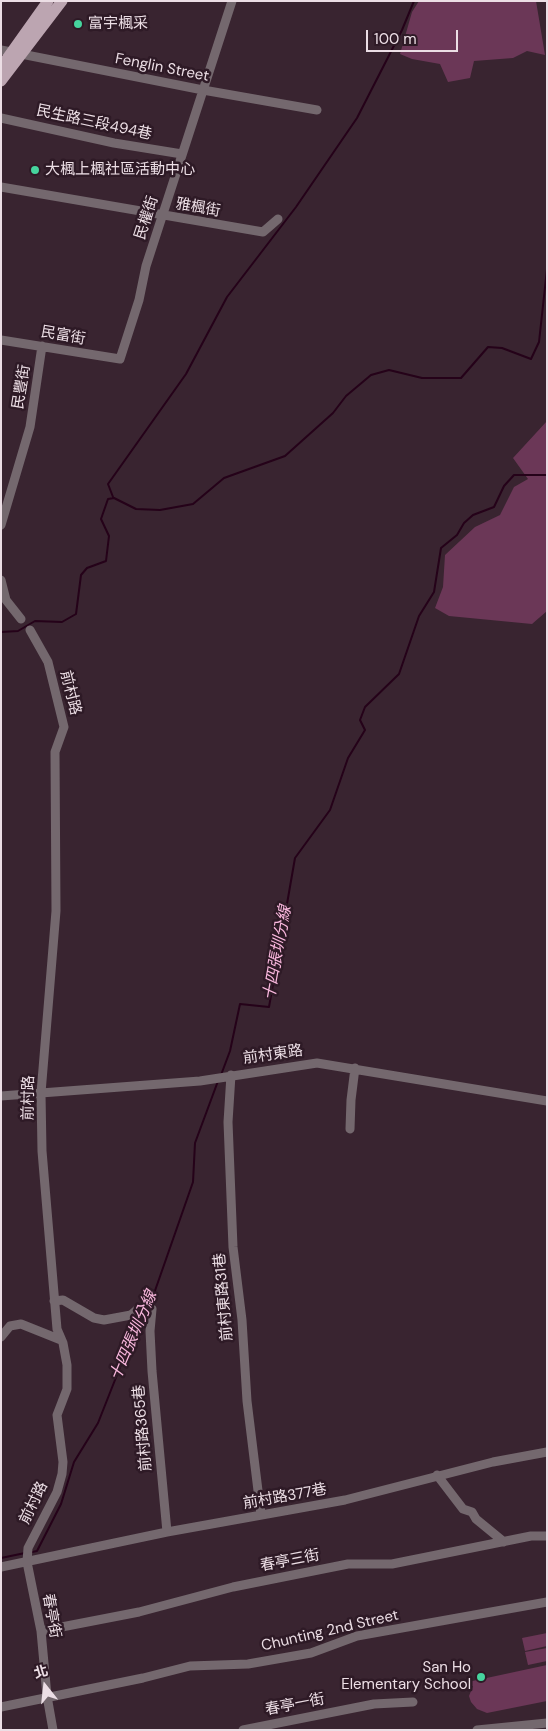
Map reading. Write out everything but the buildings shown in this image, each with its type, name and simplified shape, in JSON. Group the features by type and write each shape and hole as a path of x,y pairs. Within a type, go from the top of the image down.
{"main road":[{"path":"1,67 48,1"},
{"path":"1,81 12,52 62,1"}],"street":[{"name":"民權街","path":"120,359 182,154 232,1"},
{"name":"Fenglin Street","path":"12,52 203,90 318,110"},
{"name":"民生路三段494巷","path":"1,118 114,143 182,154"},
{"name":"雅楓街","path":"1,187 263,232 278,219"},
{"name":"民富街","path":"1,340 120,359"},
{"name":"民豐街","path":"2,521 30,427 42,346"},
{"path":"1,580 6,600 21,619"},
{"name":"前村路","path":"26,1562 28,1548 57,1492 62,1474 63,1462 57,1415 67,1389 67,1364 57,1328 54,1301 42,1151 41,1093 56,911 56,752 64,727 48,662 30,630"},
{"name":"前村東路","path":"1,1096 200,1081 317,1063 547,1101"},
{"path":"350,1129 355,1068"},
{"name":"前村東路31巷","path":"231,1075 228,1122 233,1246 242,1320 247,1400 261,1515"},
{"name":"前村路365巷","path":"54,1301 63,1300 94,1318 104,1320 131,1315 139,1308 144,1307 152,1310 150,1331 152,1371 167,1532"},
{"path":"1,1336 10,1326 21,1324 61,1340"},
{"name":"前村路377巷","path":"26,1562 167,1532 346,1500 437,1475 547,1452"},
{"path":"437,1475 463,1510 472,1512 476,1518 504,1542"},
{"name":"春亭三街","path":"41,1631 139,1612 233,1587 348,1564 392,1564 531,1536 547,1536"},
{"path":"1,1567 26,1562"},
{"name":"春亭街","path":"26,1562 41,1631 47,1696 54,1730"},
{"name":"Chunting 2nd Street","path":"1,1707 47,1696 143,1678 190,1666 248,1664 311,1653 357,1636 547,1602"},
{"name":"春亭一街","path":"243,1730 374,1704 413,1702"},
{"path":"477,1730 547,1723"}],"shaded area":[{"path":"419,1 536,1 545,55 527,51 513,58 474,61 470,78 448,82 440,64 412,59 400,54 412,12"},
{"path":"547,421 547,611 532,624 449,616 435,608 443,587 445,555 475,527 500,515 514,487 528,479 513,458"},
{"path":"547,1633 547,1646 525,1651 522,1638"},
{"path":"547,1648 547,1661 528,1665 525,1652"},
{"path":"547,1665 547,1701 487,1713 477,1709 471,1702 469,1696 473,1686 469,1687 468,1682"}],"waterway":[{"path":"113,497 108,484 186,374 227,297 296,207 357,118 402,30 414,1"},
{"path":"1,632 18,631 35,621 62,622 76,614 81,575 87,568 106,561 109,536 101,519 108,499 114,498 136,509 160,510 193,504 224,478 285,456 333,413 346,396 371,375 389,370 422,378 461,378 488,347 502,348 531,359 539,342 547,269"},
{"name":"十四張圳分線","path":"221,1075 230,1051 240,1004 269,1007 295,858 330,810 348,758 365,730 360,720 365,707 399,674 419,616 434,592 441,548 457,535 464,523 473,515 494,507 504,486 514,475 547,475"},
{"name":"十四張圳分線","path":"150,1305 193,1182 195,1143 218,1081"},
{"name":"十四張圳分線","path":"32,1552 37,1551 61,1504 74,1462 98,1423 128,1347 142,1325 147,1312"},
{"name":"十四張圳分線","path":"1,1558 25,1553"}],"place":[{"name":"富宇楓采","path":"78,24"},
{"name":"大楓上楓社區活動中心","path":"35,170"},
{"name":"San Ho Elementary School","path":"481,1677"}]}
